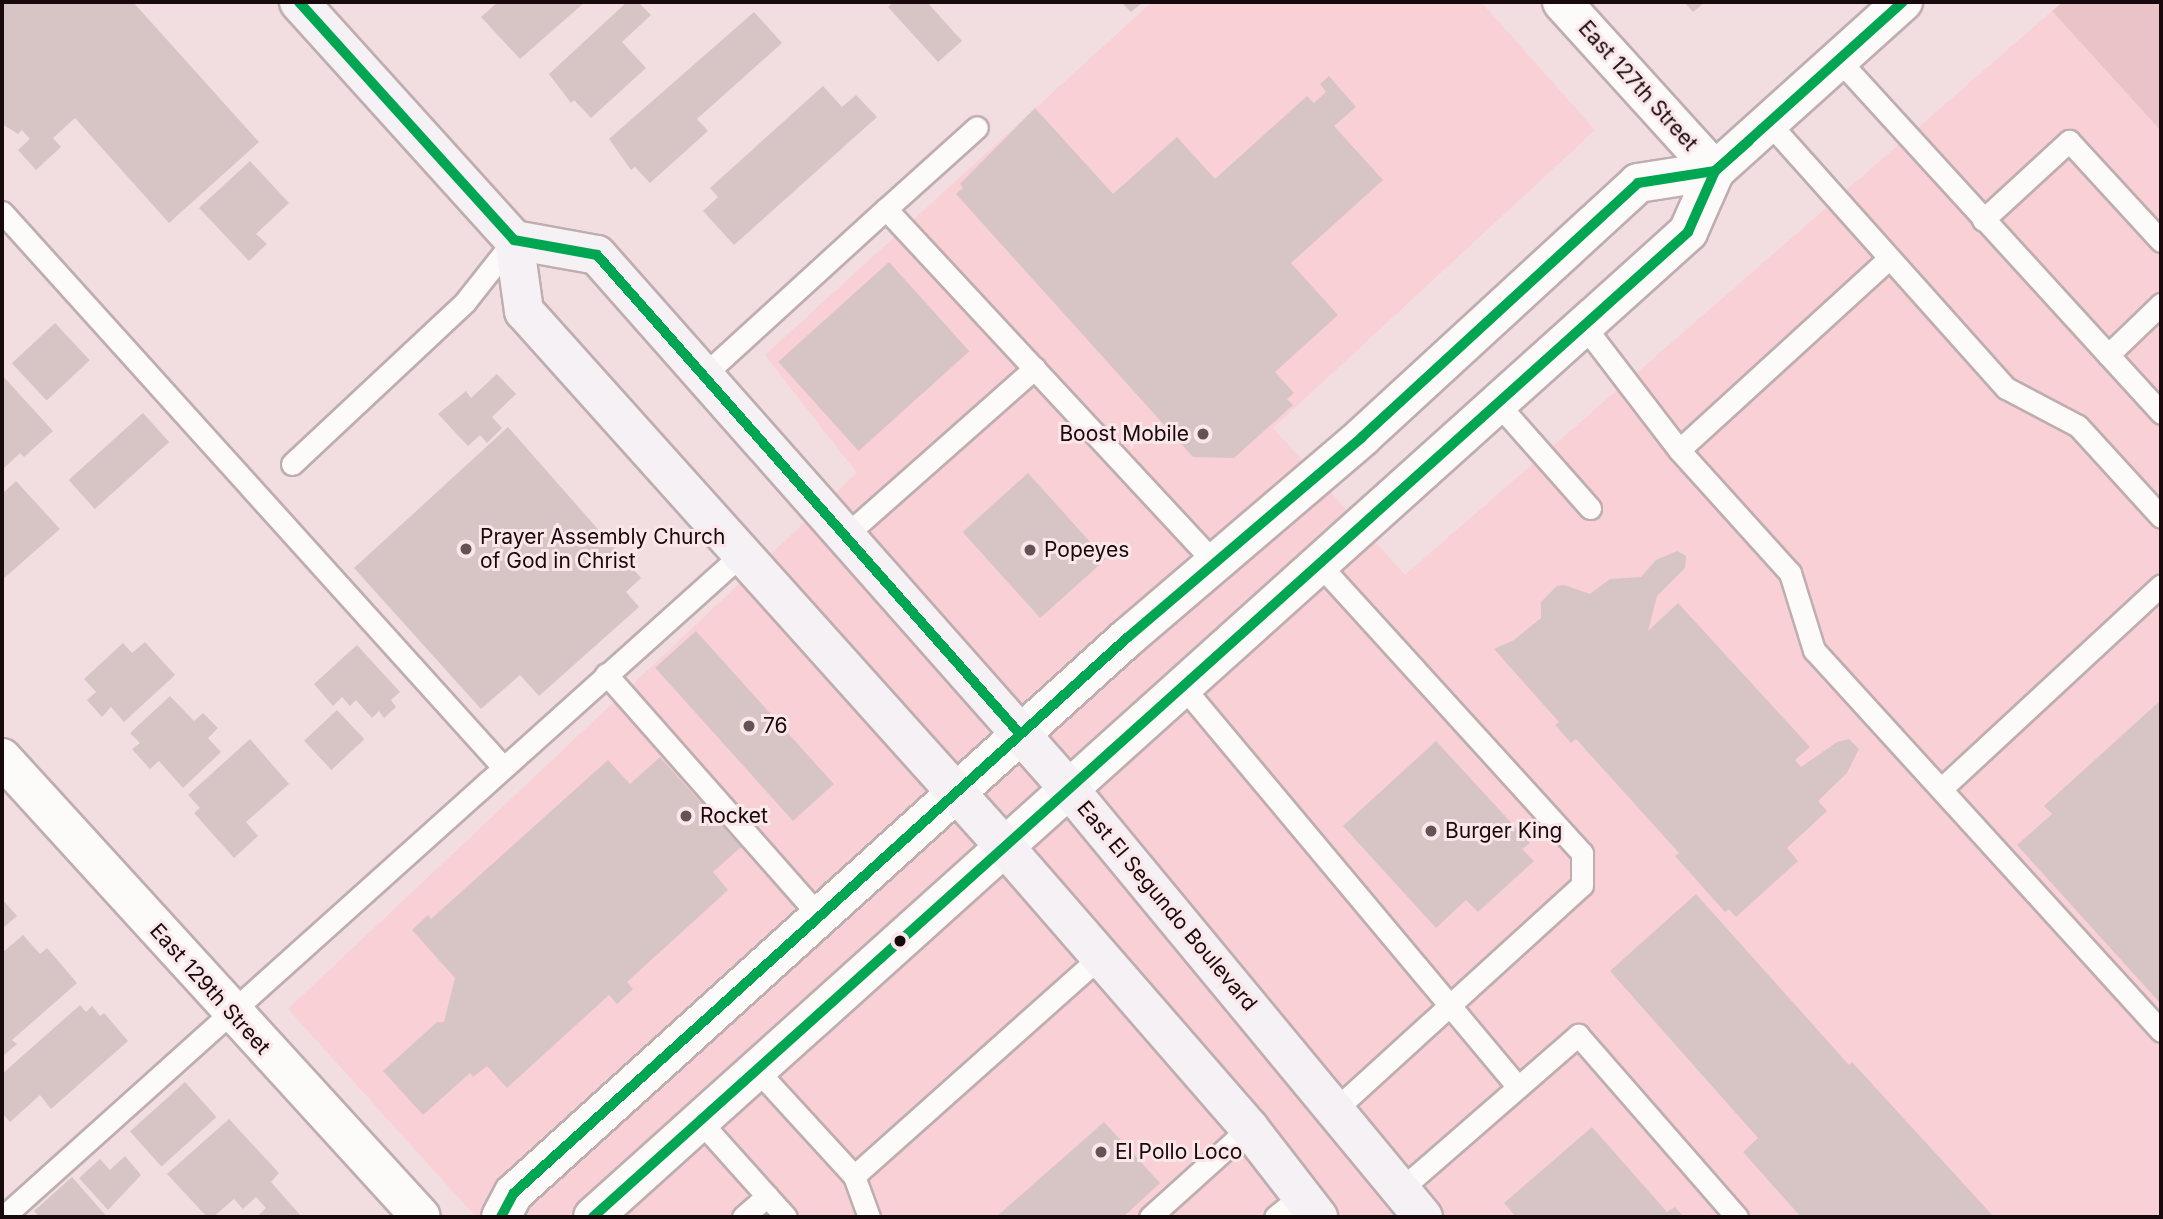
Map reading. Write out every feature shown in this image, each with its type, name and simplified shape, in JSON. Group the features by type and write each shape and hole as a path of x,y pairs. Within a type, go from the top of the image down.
{"main road":[{"path":"299,2 514,240 524,311 1005,847 1249,1128 1298,1210"},
{"name":"East 127th Street","path":"1562,2 1715,171"},
{"path":"593,1217 1688,232 1715,171 1903,2"},
{"path":"501,1217 514,1193 954,792 1362,438 1639,183 1715,171"},
{"name":"East El Segundo Boulevard","path":"514,240 597,255 1070,790 1412,1203"},
{"name":"East 129th Street","path":"2,758 231,1012 421,1217"}],"lane":[{"path":"1839,60 2161,413"},
{"path":"1769,123 2006,388 2078,426 2161,517"},
{"path":"704,375 977,127"},
{"path":"1983,220 2069,141 2161,241"},
{"path":"886,209 1215,563"},
{"path":"2,212 503,766"},
{"path":"292,464 465,302 514,240"},
{"path":"1679,450 1888,259"},
{"path":"2108,355 2161,304"},
{"path":"1584,326 1679,450 1790,572 1814,650 2161,1031"},
{"path":"846,535 1035,368"},
{"path":"1498,404 1590,508"},
{"path":"4,1217 743,552"},
{"path":"1320,564 1582,853 1581,885 1335,1109"},
{"path":"1941,789 2161,585"},
{"path":"606,674 819,916"},
{"path":"1184,688 1518,1087"},
{"path":"854,1176 1100,957"},
{"path":"1412,1203 1518,1087 1578,1035 1738,1217"},
{"path":"757,1069 854,1176 869,1217"},
{"path":"699,1120 786,1217"},
{"path":"1150,1217 1249,1128"},
{"path":"743,1217 767,1196"}],"shaded area":[{"path":"1152,2 1481,2 1595,130 1273,428 1405,575 2052,11 2161,131 2161,1217 476,1217 288,1009 857,473 765,355"},
{"path":"2063,2 2161,2 2161,131 2052,11"}],"building":[{"path":"2,2 133,2 259,142 169,223 75,118 53,138 61,147 36,170 18,150 30,139 22,130 18,134 2,124"},
{"path":"498,2 585,2 520,59 481,17"},
{"path":"627,2 638,2 651,15 622,42 646,68 591,118 574,100 571,103 549,74"},
{"path":"894,2 927,2 962,41 938,62 888,7"},
{"path":"1121,2 1143,2 1131,12"},
{"path":"1684,2 1705,2 1693,12"},
{"path":"754,12 782,43 697,119 708,131 650,183 635,167 631,170 609,139"},
{"path":"1329,76 1356,107 1334,126 1383,180 1291,263 1338,315 1275,372 1294,393 1287,399 1293,405 1234,458 1193,457 956,194 963,188 960,184 1035,108 1113,194 1177,137 1215,179 1307,96 1314,103 1326,92 1320,84"},
{"path":"823,86 842,107 856,95 877,117 734,245 703,211 718,197 710,188"},
{"path":"250,161 289,203 256,234 267,244 249,261 199,208"},
{"path":"889,262 969,351 859,451 778,362"},
{"path":"55,323 90,360 47,401 12,363"},
{"path":"497,374 516,394 492,417 502,428 487,443 480,435 468,446 438,414 466,391 471,398"},
{"path":"2,375 53,431 24,457 20,453 2,470"},
{"path":"143,413 169,442 95,509 69,480"},
{"path":"508,427 641,578 626,592 639,607 539,696 520,675 481,709 354,568"},
{"path":"1028,473 1106,559 1040,618 963,532"},
{"path":"16,481 60,529 2,580 2,494"},
{"path":"1677,551 1686,556 1685,568 1657,596 1648,631 1678,603 1810,747 1795,760 1801,767 1837,742 1849,739 1859,749 1847,773 1818,801 1827,811 1787,848 1798,861 1736,917 1729,909 1725,912 1675,856 1679,853 1576,739 1571,743 1555,725 1559,722 1494,649 1514,640 1541,618 1541,602 1557,586 1564,585 1590,594 1610,579 1641,577 1656,560"},
{"path":"696,631 834,784 793,821 655,668"},
{"path":"145,642 175,675 124,722 111,707 102,717 87,700 96,692 84,679 123,643 132,653"},
{"path":"357,645 400,692 391,700 396,707 384,718 379,711 372,718 356,700 350,706 342,697 333,706 314,684"},
{"path":"170,696 194,721 203,713 218,728 208,738 221,752 183,788 159,761 150,769 132,749 140,743 130,733"},
{"path":"2161,700 2161,1004 2017,845 2052,814 2044,806"},
{"path":"337,710 364,739 331,770 304,741"},
{"path":"250,739 289,784 246,822 258,836 234,858 194,813 200,808 188,795"},
{"path":"1436,741 1530,843 1522,849 1534,861 1478,912 1466,900 1436,928 1343,826"},
{"path":"660,757 741,847 713,872 728,890 627,982 633,989 617,1004 609,995 507,1088 487,1066 473,1077 470,1073 423,1115 383,1071 437,1022 444,1022 455,978 412,930 428,915 431,919 608,760 630,784"},
{"path":"1696,894 1849,1065 1852,1062 1994,1217 1801,1217 1743,1152 1758,1138 1610,971"},
{"path":"2,899 17,916 2,929"},
{"path":"23,935 40,954 47,948 77,983 12,1040 17,1044 2,1057 2,953"},
{"path":"80,1005 86,1012 92,1006 100,1016 104,1013 128,1041 51,1109 40,1095 10,1122 2,1113 2,1074"},
{"path":"185,1082 216,1117 161,1166 130,1132"},
{"path":"229,1119 279,1173 271,1182 302,1217 257,1217 266,1208 256,1197 243,1209 234,1199 213,1217 207,1217 167,1174"},
{"name":"El Pollo Loco","path":"1104,1122 1160,1183 1123,1217 996,1217"},
{"path":"1592,1127 1667,1212 1675,1207 1684,1217 1516,1217 1504,1203"},
{"path":"125,1156 141,1175 108,1210 79,1178 100,1159 110,1170"},
{"path":"72,1177 107,1217 39,1217 34,1211"}],"transit line":[{"path":"299,2 514,240 597,255 1020,734"},
{"path":"501,1217 514,1193 1127,638 1362,437 1638,183 1715,171 1903,2"},
{"path":"593,1217 1688,232 1715,171 1749,141"}],"place":[{"name":"Boost Mobile","path":"1203,434"},
{"name":"Prayer Assembly Church of God in Christ","path":"466,549"},
{"name":"Popeyes","path":"1030,550"},
{"name":"76","path":"749,726"},
{"name":"Rocket","path":"686,816"},
{"name":"Burger King","path":"1431,831"},
{"name":"El Pollo Loco","path":"1101,1152"}]}
